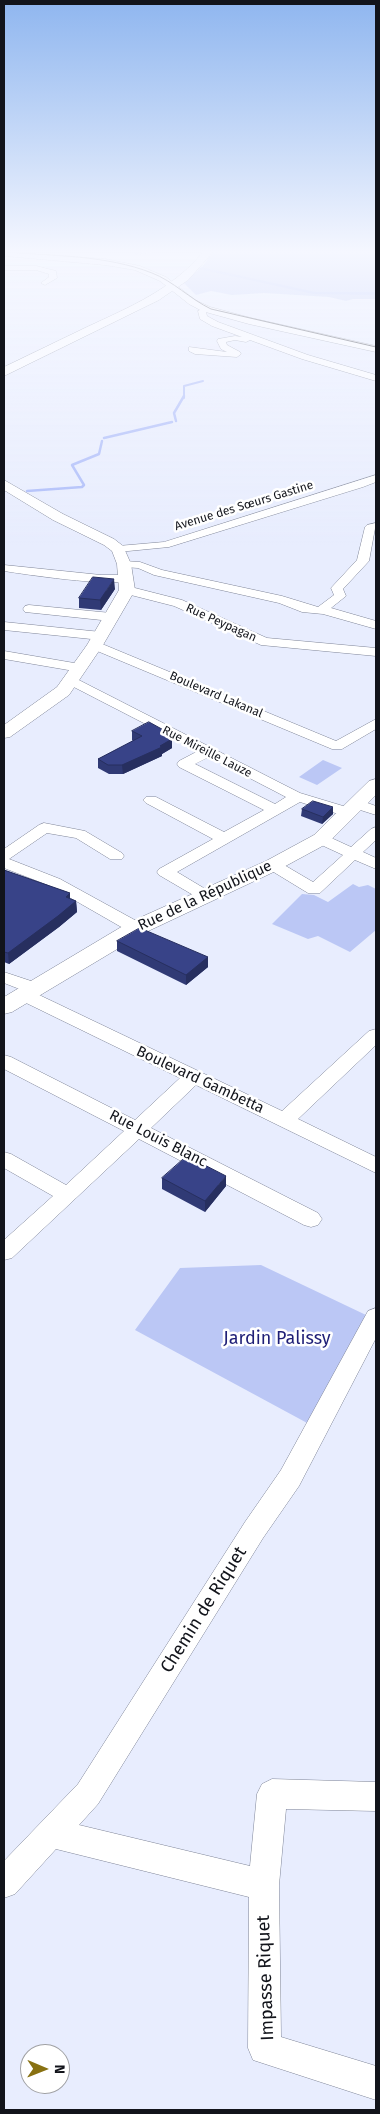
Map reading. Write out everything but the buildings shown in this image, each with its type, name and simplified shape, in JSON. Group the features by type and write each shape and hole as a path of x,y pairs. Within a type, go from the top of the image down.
{"highway":[{"path":"4,364 32,351"},
{"path":"4,372 48,351"}],"main road":[{"path":"4,484 58,517 103,539 118,550 126,578 112,617 63,690 4,733"},
{"name":"Rue de la République","path":"4,1007 136,928 273,865 321,839 376,785"}],"street":[{"path":"195,351 234,356 237,354 231,351"},
{"path":"288,351 376,378"},
{"name":"Avenue des Sœurs Gastine","path":"118,550 165,545 359,486 376,478"},
{"path":"323,610 340,596 337,588 363,561 368,535 371,527 376,526"},
{"path":"4,568 101,579 126,578 140,565 169,576 282,600 306,609 323,610 376,625"},
{"name":"Rue Peypagan","path":"126,578 178,604 265,642 376,652"},
{"path":"29,609 112,617"},
{"name":"Boulevard Lakanal","path":"4,626 98,640 337,746 376,723"},
{"name":"Rue Mireille Lauze","path":"4,655 75,674 207,752 298,797 376,811"},
{"path":"207,752 184,764 275,810"},
{"path":"206,896 166,872 298,797"},
{"path":"152,800 224,839"},
{"path":"4,856 44,828 80,834 116,856"},
{"path":"321,839 376,864"},
{"path":"273,865 314,890 373,840"},
{"path":"4,863 54,882 136,928"},
{"name":"Boulevard Gambetta","path":"4,977 193,1078 284,1120 376,1166"},
{"path":"284,1120 376,1035"},
{"name":"Rue Louis Blanc","path":"4,1061 138,1128 311,1219"},
{"path":"4,1252 193,1078"},
{"path":"4,1159 68,1195"},
{"name":"Chemin de Riquet","path":"4,1883 88,1794 254,1530 290,1478 376,1317"},
{"name":"Impasse Riquet","path":"375,1796 272,1794 264,1885 265,2048 376,2083"},
{"path":"51,1833 264,1885"}],"green space":[{"path":"323,760 342,768 317,785 299,777"},
{"path":"353,884 359,887 368,885 376,889 376,930 350,952 318,936 308,939 272,924 302,894 314,895 328,902"},
{"name":"Jardin Palissy","path":"261,1265 366,1315 309,1424 135,1330 180,1268"}],"waterway":[{"path":"184,396 184,386 203,381"},
{"path":"176,421 174,413 184,396"},
{"path":"104,438 172,422"},
{"path":"27,491 82,487 84,485 72,465 99,454 102,441"}]}
